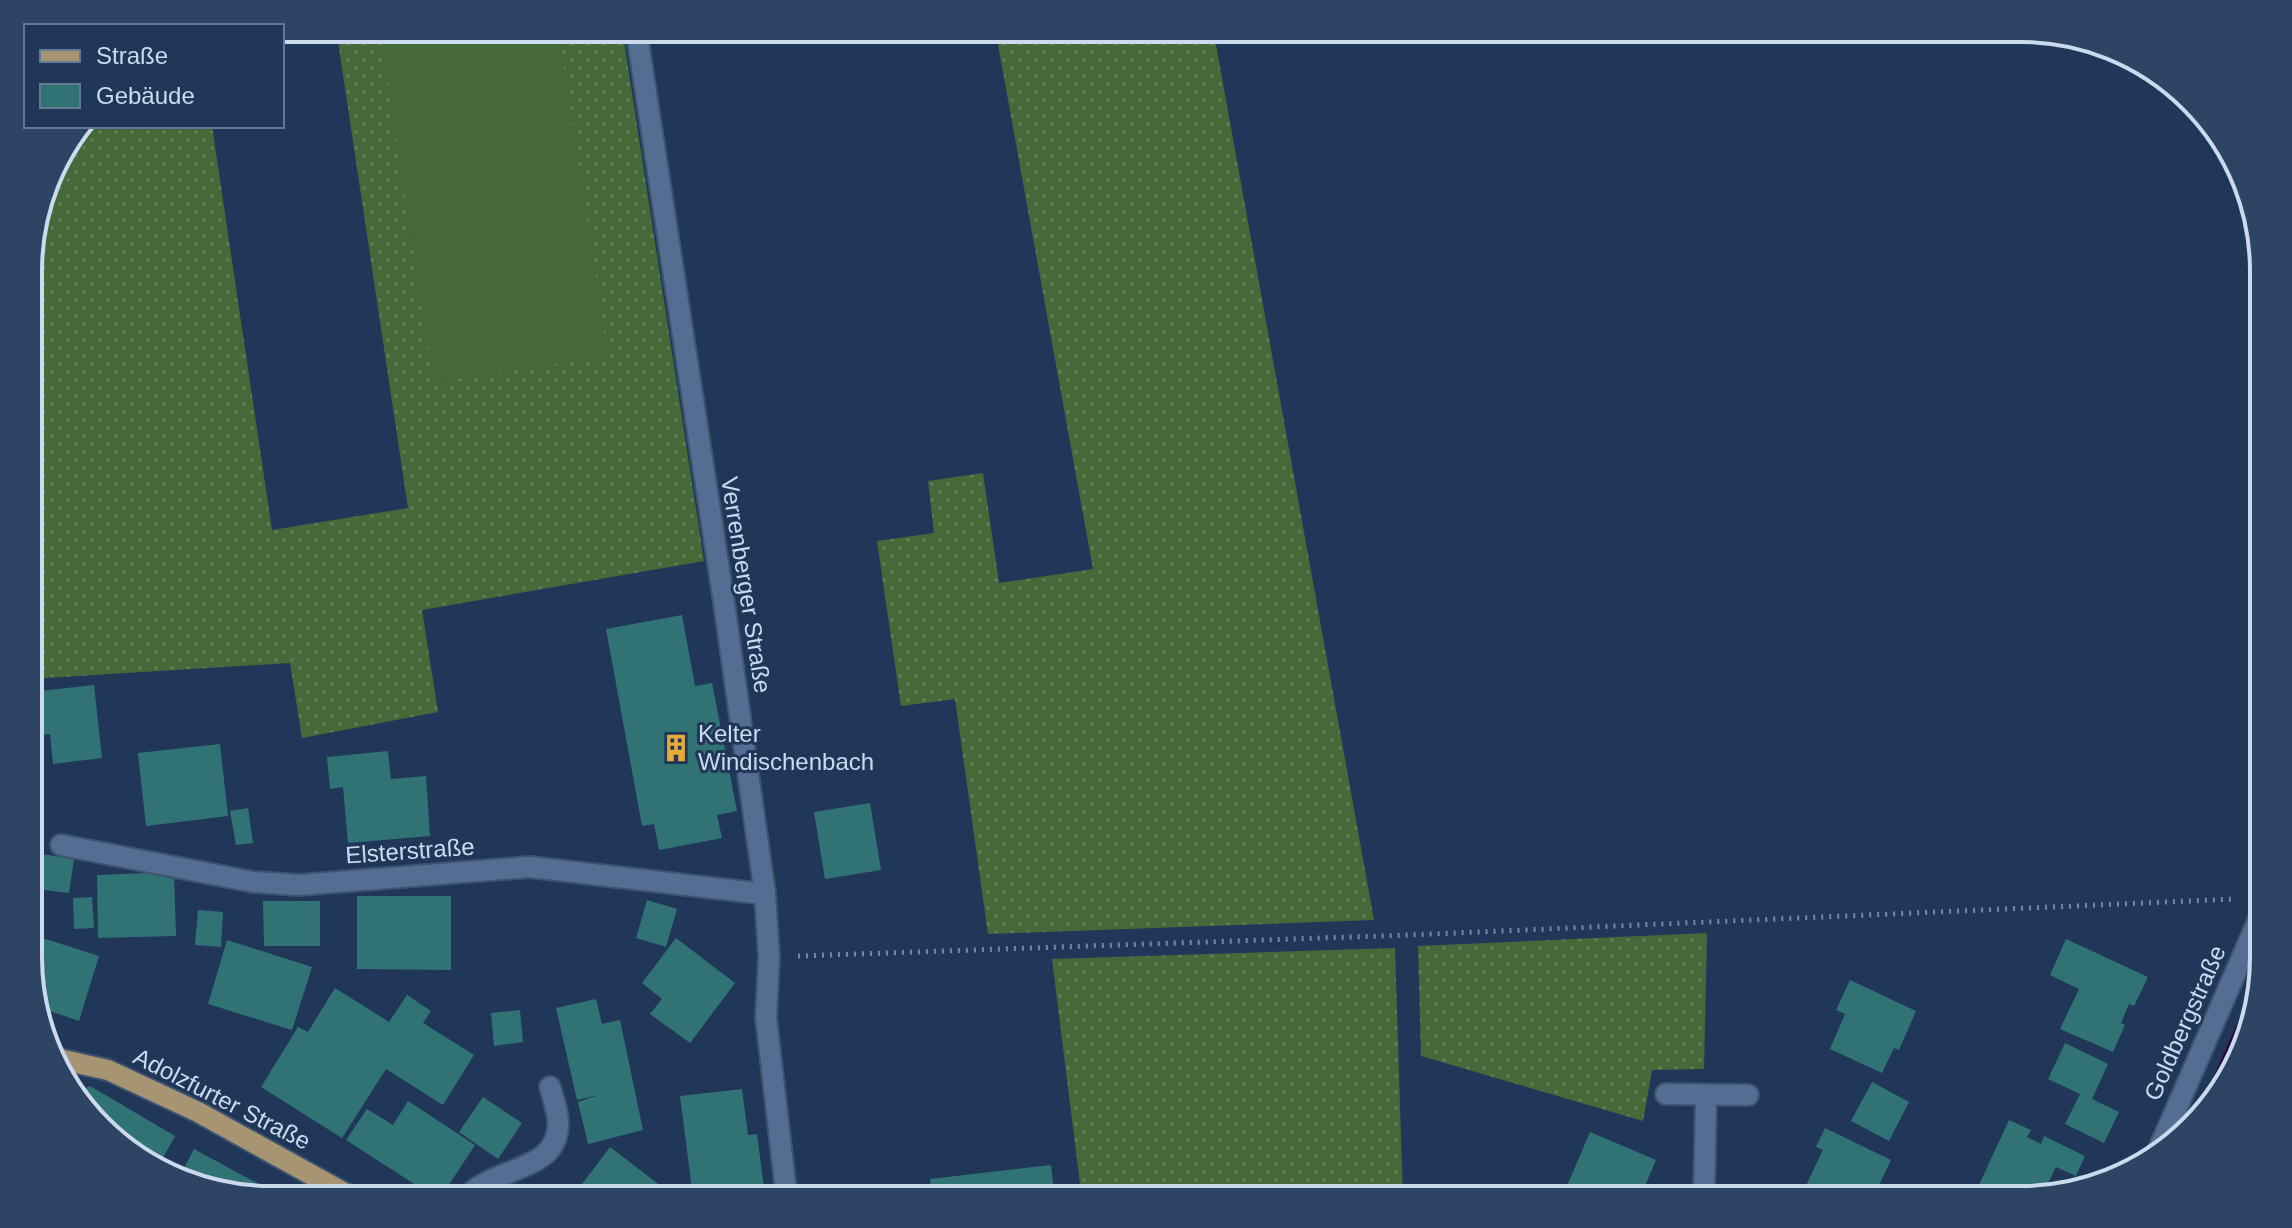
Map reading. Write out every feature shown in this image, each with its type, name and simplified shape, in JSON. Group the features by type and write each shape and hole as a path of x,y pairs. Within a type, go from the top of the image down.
{"main road":[{"name":"Adolzfurter Straße","path":"67,1061 108,1070 198,1112 332,1186"}],"street":[{"name":"Verrenberger Straße","path":"638,42 765,894 769,957 766,1018 785,1186"},
{"name":"Elsterstraße","path":"61,845 253,882 299,885 530,867 765,894"},
{"name":"Goldbergstraße","path":"2164,1135 2250,917"},
{"path":"480,1186 545,1157 551,1150 556,1142 559,1122 550,1087"},
{"path":"1666,1094 1748,1095"},
{"path":"1704,1186 1706,1095"}],"path":[{"path":"769,957 2250,902"}],"green space":[{"path":"338,42 624,42 704,561 422,610 438,712 302,738 290,663 42,678 42,256 59,183 92,128 212,128 272,530 408,508"},
{"path":"381,42 560,42 608,356 433,383"},
{"path":"998,42 1216,42 1374,920 988,934 955,699 901,706 877,541 934,533 928,481 983,473 999,583 1093,569"},
{"path":"1707,933 1704,1069 1652,1070 1643,1121 1421,1056 1418,946"},
{"path":"1395,948 1403,1186 1080,1186 1052,959"}],"building":[{"name":"Kelter Windischenbach","path":"682,615 695,686 712,683 737,811 717,815 722,838 659,850 654,824 642,826 606,629"},
{"path":"94,685 102,758 53,764 50,734 42,735 42,691"},
{"path":"220,744 228,816 146,826 138,753"},
{"path":"388,751 391,779 426,776 430,836 348,843 343,787 330,789 327,757"},
{"path":"870,803 881,870 825,879 814,812"},
{"path":"248,808 253,843 236,845 230,811"},
{"path":"42,854 74,859 69,893 42,890"},
{"path":"174,872 176,936 98,938 97,875"},
{"path":"357,896 451,896 451,970 357,969"},
{"path":"92,897 94,928 74,929 73,898"},
{"path":"647,900 677,909 666,947 636,938"},
{"path":"263,901 320,901 320,946 264,946"},
{"path":"198,910 223,912 221,947 195,945"},
{"path":"42,938 99,956 79,1021 49,1011 44,987"},
{"path":"676,938 735,983 690,1043 650,1014 662,999 642,983"},
{"path":"2066,939 2148,977 2134,1006 2129,1004 2121,1023 2125,1025 2113,1052 2060,1029 2079,989 2050,975"},
{"path":"227,940 312,967 292,1030 208,1004"},
{"path":"1850,980 1916,1011 1899,1050 1894,1048 1882,1073 1830,1049 1845,1014 1836,1010"},
{"path":"335,988 389,1022 407,995 431,1011 423,1023 474,1055 443,1105 386,1069 342,1138 261,1087 298,1027 308,1032"},
{"path":"596,999 602,1024 620,1020 643,1130 588,1144 578,1102 599,1095 577,1100 556,1008"},
{"path":"520,1010 523,1042 494,1046 491,1013"},
{"path":"2065,1043 2108,1064 2092,1099 2119,1112 2104,1143 2065,1124 2080,1094 2048,1079"},
{"path":"1872,1082 1909,1102 1889,1141 1851,1121"},
{"path":"90,1086 175,1136 163,1158 132,1139 109,1119 84,1088"},
{"path":"742,1089 748,1135 757,1134 764,1186 692,1186 680,1096"},
{"path":"483,1097 522,1123 498,1159 459,1132"},
{"path":"408,1101 475,1145 448,1186 417,1186 346,1140 367,1109 393,1125"},
{"path":"2009,1120 2031,1130 2027,1137 2041,1144 2044,1136 2085,1156 2076,1176 2056,1167 2048,1184 1978,1186"},
{"path":"1825,1128 1891,1160 1879,1186 1806,1186 1823,1150 1816,1147"},
{"path":"1590,1132 1656,1160 1645,1186 1567,1186"},
{"path":"610,1147 661,1186 581,1186"},
{"path":"194,1149 262,1185 212,1178 184,1169"},
{"path":"1051,1165 1053,1186 931,1186 930,1179"}],"place":[{"name":"Kelter Windischenbach","path":"676,748"}]}
